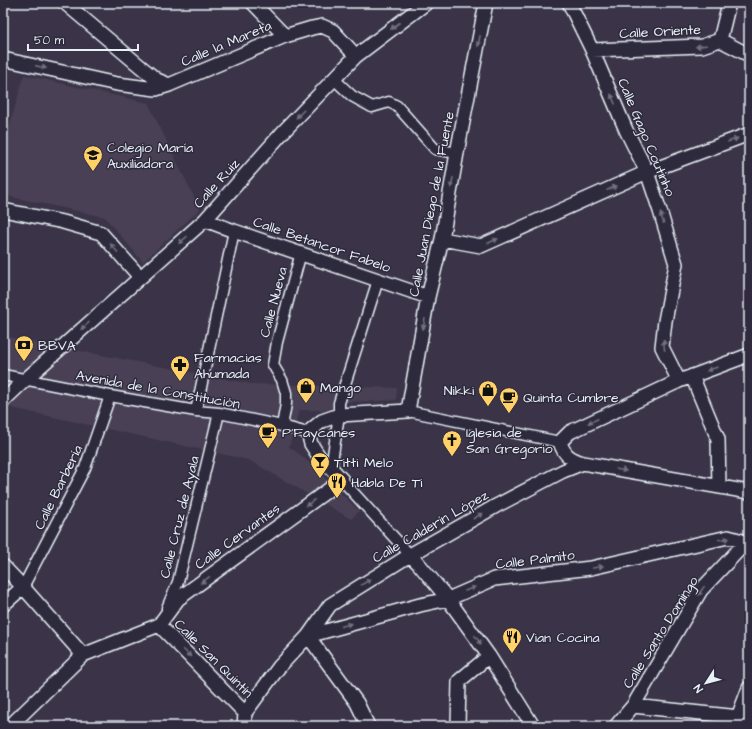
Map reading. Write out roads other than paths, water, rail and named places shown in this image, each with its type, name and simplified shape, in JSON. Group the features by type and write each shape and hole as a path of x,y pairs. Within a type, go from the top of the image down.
{"street":[{"path":"65,3 157,80 169,84"},
{"path":"253,3 285,36"},
{"name":"Calle Ruiz","path":"3,401 24,380 205,220 283,132 356,56 426,3"},
{"name":"Calle Juan Diego de la Fuente","path":"408,411 428,297 442,239 486,3"},
{"name":"Calle Gago Coutinho","path":"569,3 592,50 626,130 647,172 676,264 665,321 662,346 678,381"},
{"path":"720,40 729,3"},
{"name":"Calle la Mareta","path":"3,58 117,84 156,89 285,36 322,26 333,31 356,56"},
{"name":"Calle Oriente","path":"592,50 702,46 720,40 749,55"},
{"path":"133,86 141,67"},
{"path":"334,79 352,96 372,107 389,102 397,106 434,149 457,153"},
{"path":"442,239 481,246 647,172 749,134"},
{"path":"3,210 62,222 101,233 140,277"},
{"name":"Calle Betancor Fabelo","path":"205,220 428,297"},
{"path":"196,411 234,231"},
{"name":"Calle Nueva","path":"282,426 286,404 286,393 282,380 273,365 276,342 299,260 303,255"},
{"path":"331,468 339,415 339,403 378,280"},
{"path":"560,442 570,432 678,381 749,355"},
{"name":"Avenida de la Constitución","path":"3,375 110,396 196,411 219,413 309,431"},
{"path":"692,376 718,439 719,487"},
{"name":"Calle Barbería","path":"23,587 85,468 110,396"},
{"path":"533,726 489,656 448,599 418,563 331,468 320,458 311,444 309,431 322,421 339,415 408,411 560,442"},
{"name":"Calle Cruz de Ayala","path":"159,625 178,582 219,413"},
{"path":"560,442 563,450 571,459 583,463 749,492"},
{"name":"Calle Calderín López","path":"245,713 280,667 308,636 330,605 410,555 496,506 563,471 583,463"},
{"name":"Calle Cervantes","path":"159,625 178,599 342,480"},
{"name":"Calle Palmito","path":"308,636 420,605 448,599 494,579 591,568 728,538 748,541"},
{"name":"Calle Santo Domingo","path":"616,726 633,706 701,590 748,541"},
{"path":"3,566 83,655"},
{"path":"3,605 23,587"},
{"path":"10,726 83,655 159,625"},
{"name":"Calle San Quintín","path":"159,625 245,713"},
{"path":"308,636 357,703 368,726"},
{"path":"458,726 458,681 489,656"},
{"path":"633,706 744,718 749,688"},
{"path":"244,726 245,713"}],"place":[{"name":"Colegio María Auxiliadora","path":"93,172"},
{"name":"BBVA","path":"24,362"},
{"name":"Farmacias Ahumada","path":"180,382"},
{"name":"Mango","path":"306,404"},
{"name":"Nikki","path":"488,407"},
{"name":"Quinta Cumbre","path":"509,414"},
{"name":"P'Faycanes","path":"268,449"},
{"name":"Iglesia de San Gregorio","path":"452,457"},
{"name":"Titti Melo","path":"320,479"},
{"name":"Habla De Ti","path":"337,499"},
{"name":"Vian Cocina","path":"512,654"}]}
